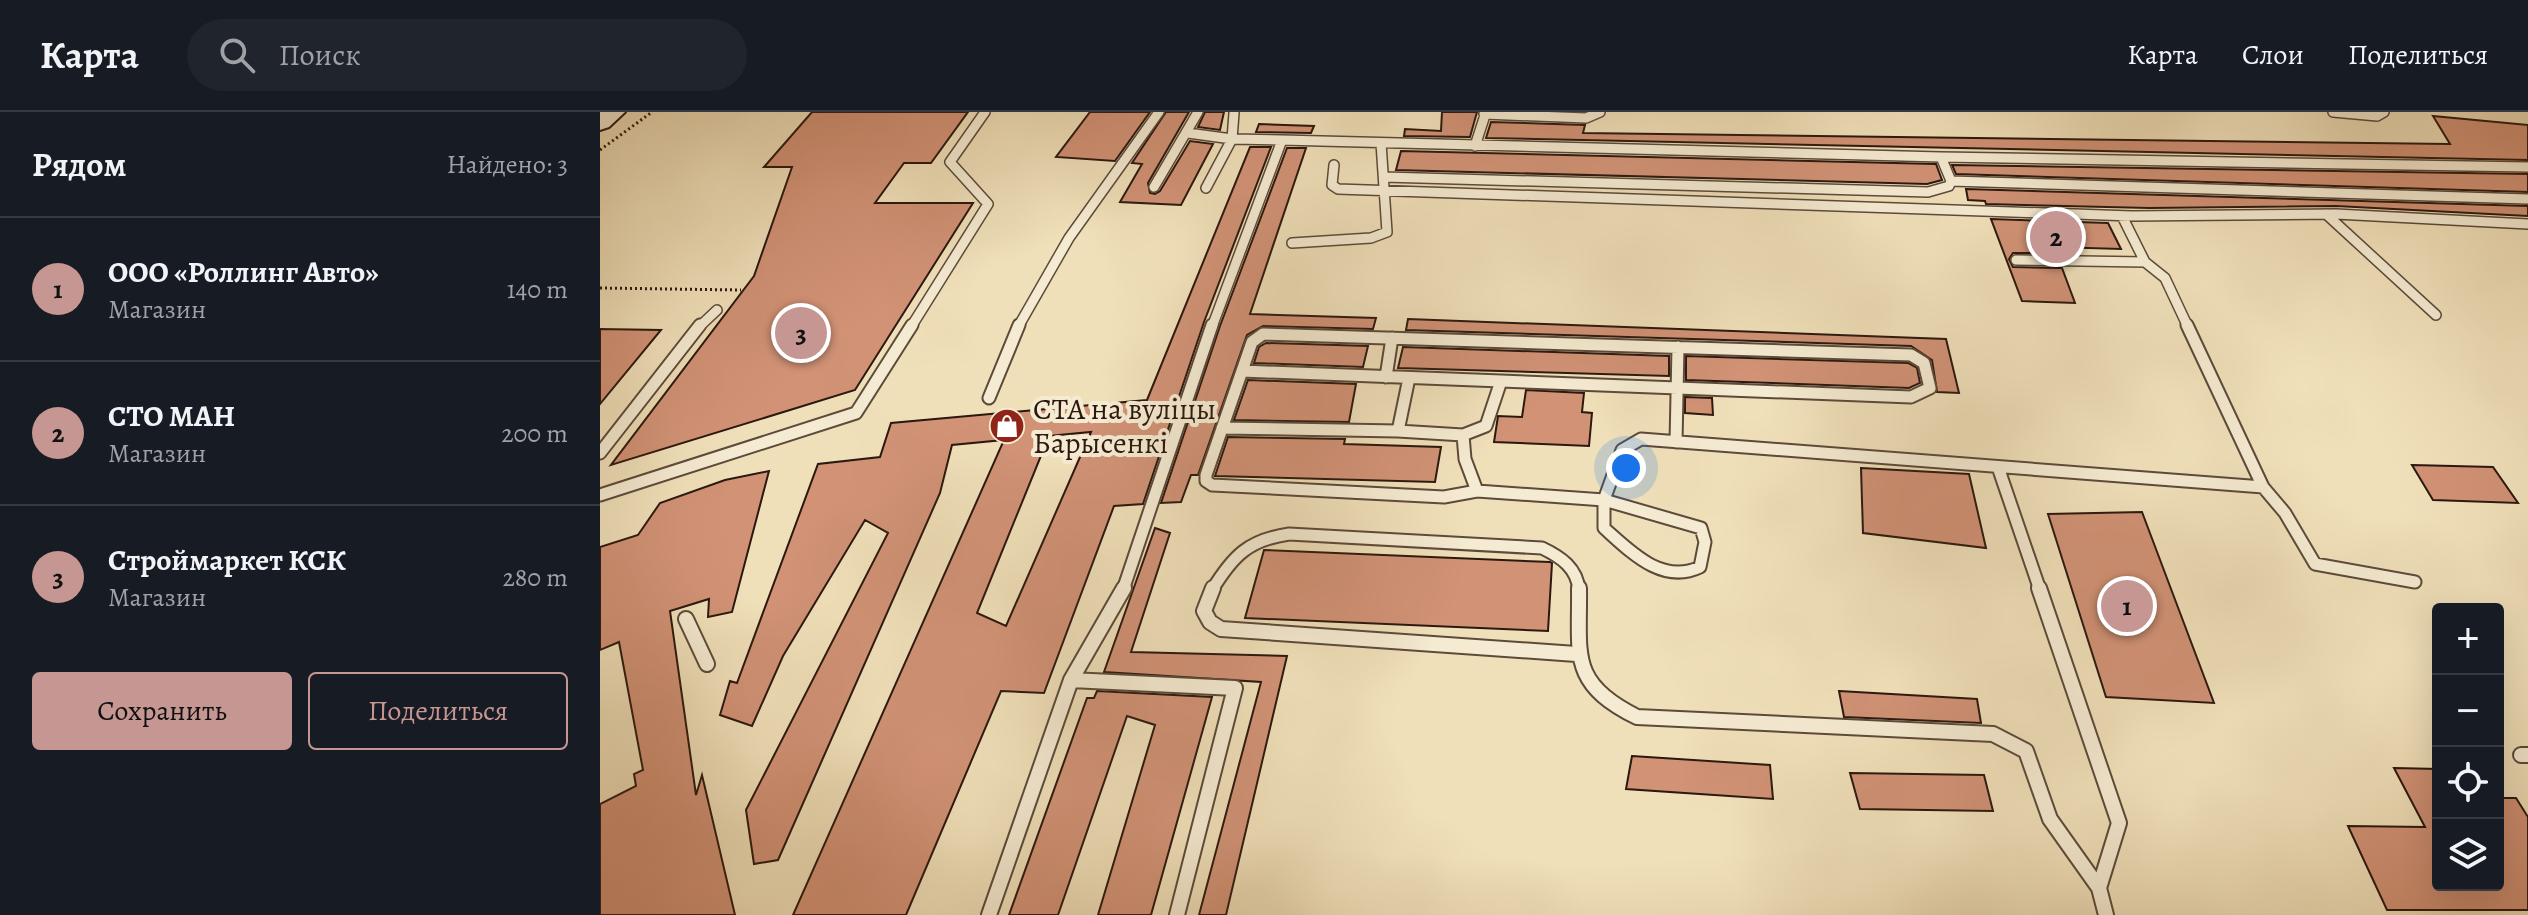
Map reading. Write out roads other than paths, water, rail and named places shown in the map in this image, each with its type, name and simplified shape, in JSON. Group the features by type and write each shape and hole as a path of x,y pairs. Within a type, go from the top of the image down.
{"main road":[{"path":"600,122 613,112"}],"lane":[{"path":"600,495 856,413 988,204 950,162 985,112"},
{"path":"989,398 1022,316 1069,238 1159,112"},
{"path":"1154,187 1198,112"},
{"path":"1475,146 1485,113 1586,118 1600,112"},
{"path":"2333,112 2377,116 2384,112"},
{"path":"1206,188 1232,139 1234,113"},
{"path":"1188,133 1232,139 1475,146 2528,167"},
{"path":"989,915 1071,680 1122,593 1213,323 1282,140"},
{"path":"1292,243 1381,236 1389,226 1381,143"},
{"path":"1941,157 1951,181"},
{"path":"1334,165 1334,188 2122,216 2326,214 2528,224"},
{"path":"1384,177 1581,185 1776,186 1928,192 1946,189 1951,181"},
{"path":"1951,181 2528,199"},
{"path":"2326,214 2436,315"},
{"path":"2122,216 2145,262 2165,278 2263,487 2285,513 2315,564 2415,582"},
{"path":"2016,260 2145,262"},
{"path":"600,453 701,324 717,310"},
{"path":"1242,371 1911,397 1930,388 1927,366 1921,358 1911,355 1263,334 1252,342 1206,475 1206,481 1212,485 1444,497 1477,491 1604,500 1701,528 1706,548 1700,567 1690,574 1676,575 1659,569 1604,528 1604,500 1622,450 1641,439 2263,487"},
{"path":"1386,377 1392,338"},
{"path":"1676,442 1678,347"},
{"path":"1398,431 1409,378"},
{"path":"1222,428 1463,435 1486,426 1501,381"},
{"path":"1463,435 1465,459 1477,491"},
{"path":"1998,467 2119,823 2099,888"},
{"path":"1576,654 1221,629 1211,624 1204,610 1208,597 1242,550 1266,537 1289,534 1542,548 1558,556 1572,569 1578,583 1576,654 1589,681 1610,706 1637,717 1993,734 2010,741 2026,751 2050,819 2099,888 2106,915"},
{"path":"686,619 707,664"},
{"path":"1071,680 1235,688 1177,915"}],"place":[{"name":"СТО МАН","path":"2056,237"},
{"name":"Строймаркет КСК","path":"801,333"},
{"name":"СТА на вуліцы Барысенкі","path":"1007,426"},
{"name":"ООО «Роллинг Авто»","path":"2127,606"}]}
